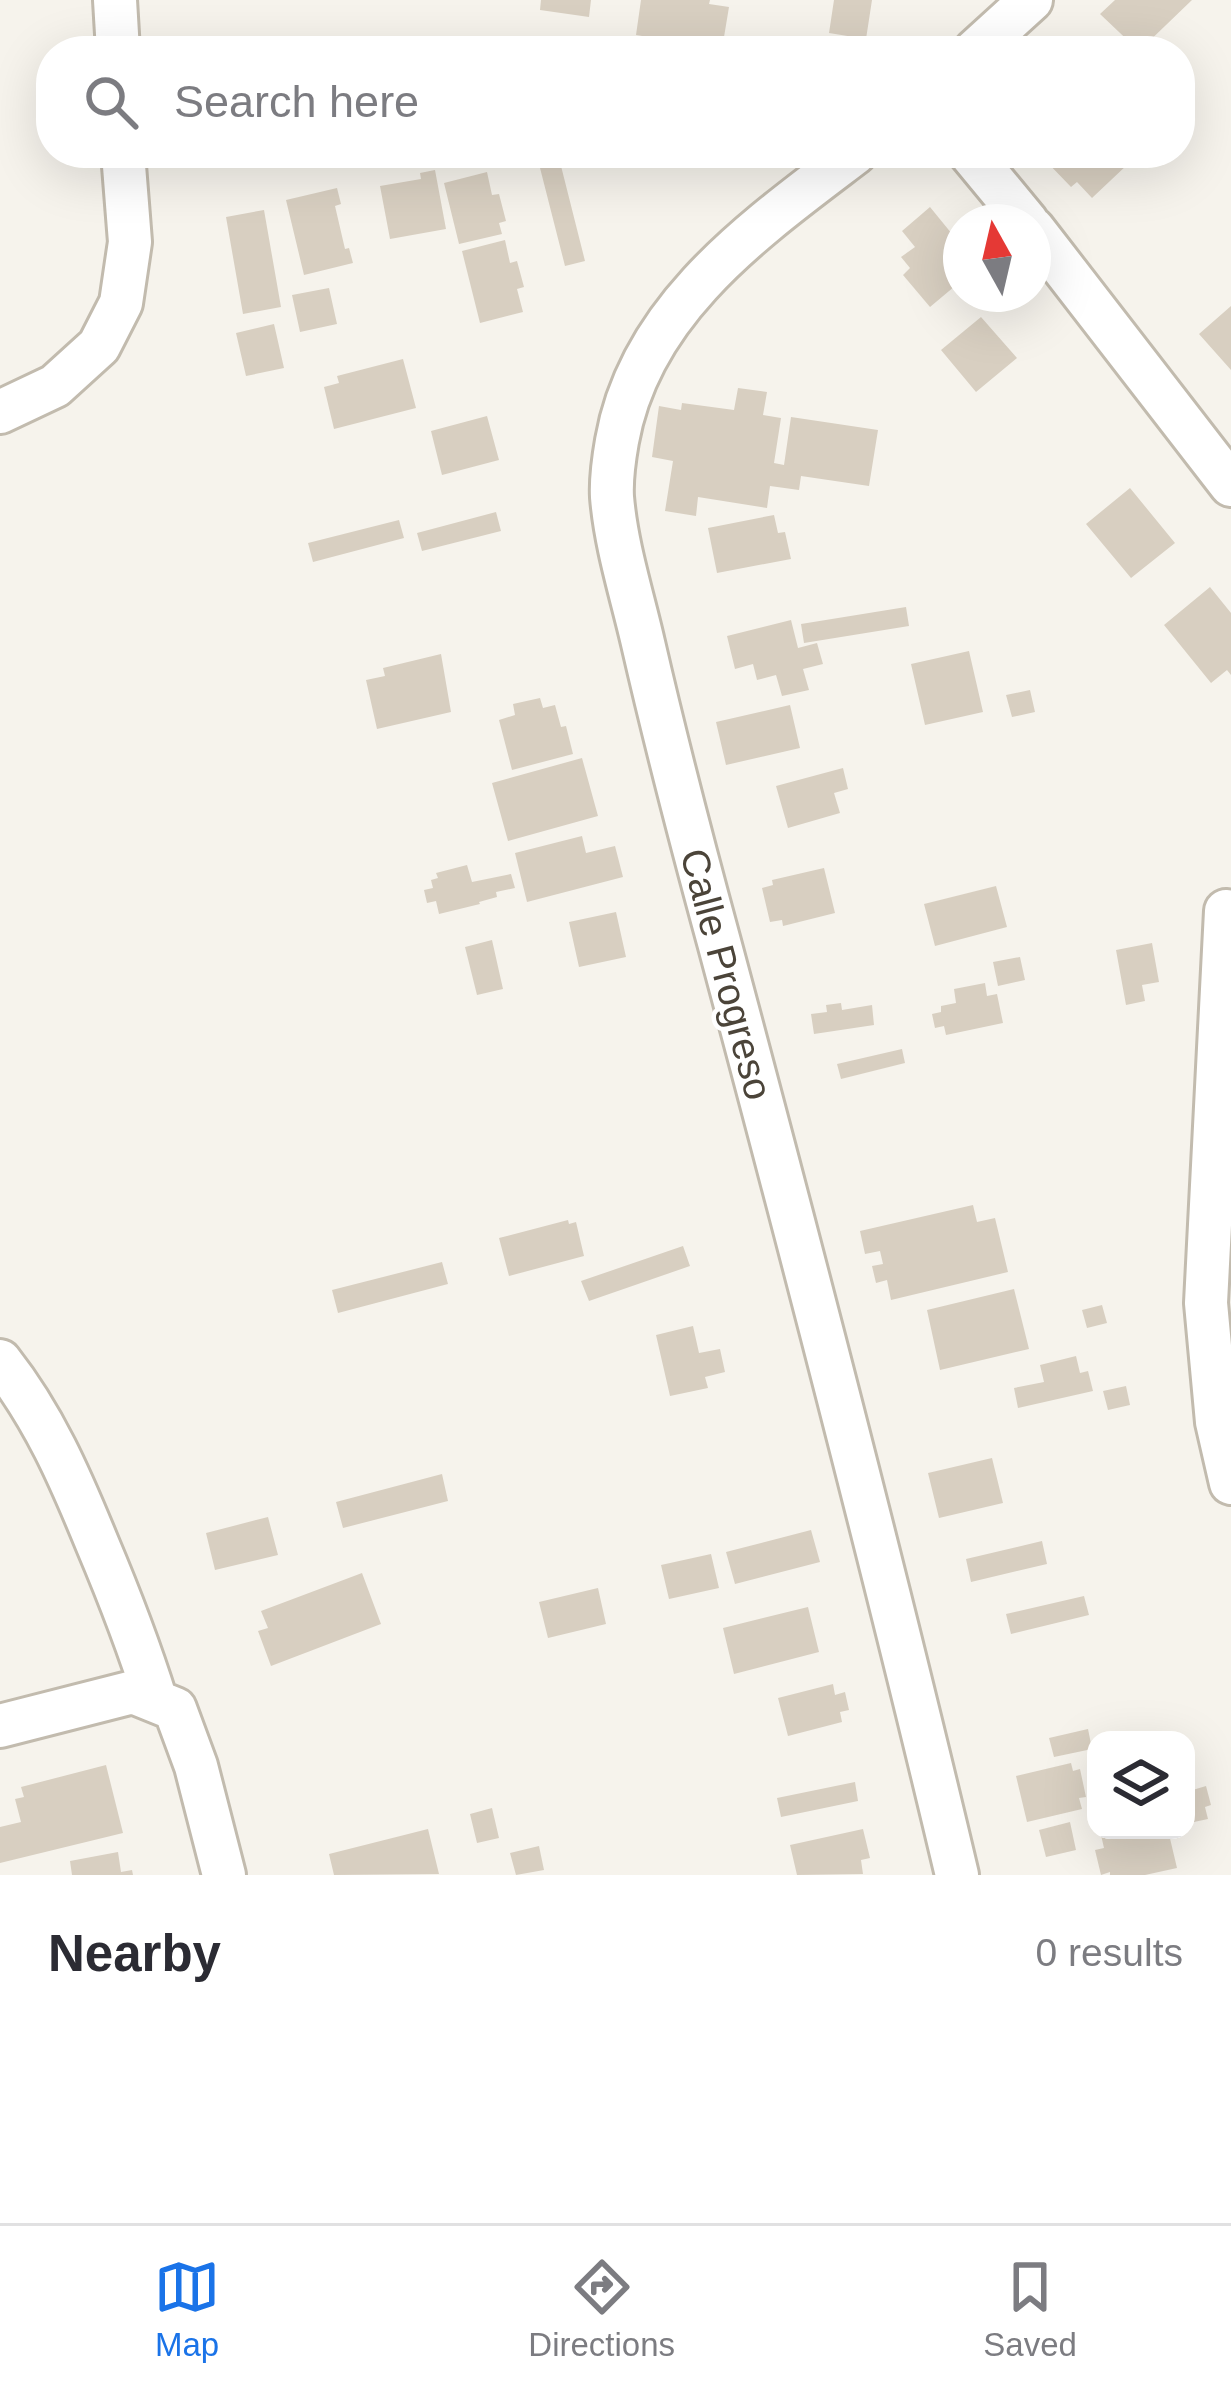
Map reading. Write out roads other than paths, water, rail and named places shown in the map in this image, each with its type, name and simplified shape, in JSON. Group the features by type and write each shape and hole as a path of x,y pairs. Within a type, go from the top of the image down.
{"street":[{"path":"115,0 117,36"},
{"path":"991,36 1030,0"},
{"path":"0,412 55,386 99,346 121,303 130,242 124,168"},
{"name":"Calle Progreso","path":"834,168 774,214 677,308 629,394 617,441 612,494 669,755 884,1565 957,1875"},
{"path":"982,168 1012,204"},
{"path":"1051,252 1231,485"},
{"path":"1226,911 1206,1303 1217,1423 1231,1483"},
{"path":"0,1361 28,1397 58,1454 135,1632 156,1701"},
{"path":"0,1726 133,1692 175,1709 196,1766 224,1875"}]}
